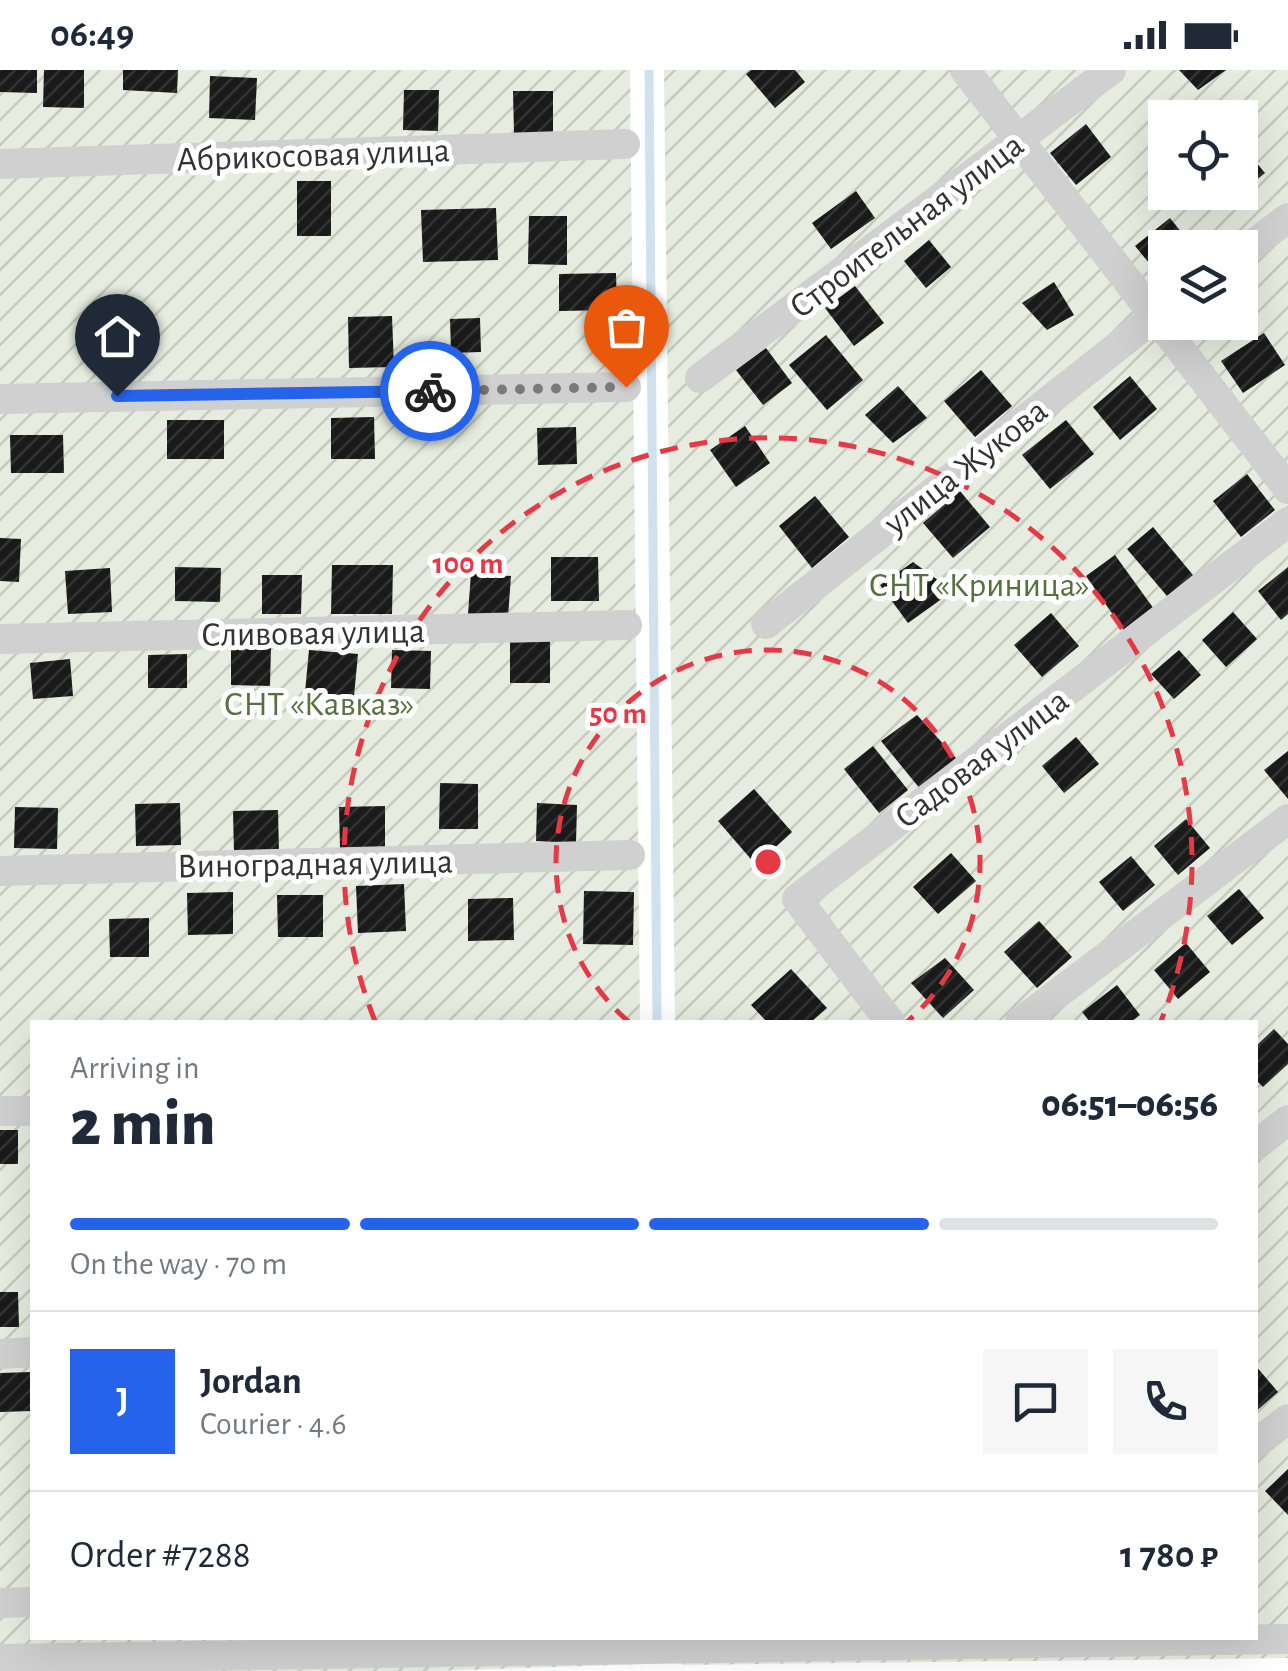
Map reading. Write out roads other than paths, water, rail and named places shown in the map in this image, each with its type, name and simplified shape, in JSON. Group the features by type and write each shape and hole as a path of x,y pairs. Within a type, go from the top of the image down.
{"street":[{"path":"964,70 1018,142 1148,297"},
{"name":"Строительная улица","path":"700,378 1111,70"},
{"name":"Абрикосовая улица","path":"0,164 626,144"},
{"path":"1258,240 1288,218"},
{"name":"улица Жукова","path":"766,624 1148,322"},
{"path":"1181,340 1288,489"},
{"path":"0,399 626,387"},
{"name":"Садовая улица","path":"888,1020 797,899 1288,522"},
{"name":"Сливовая улица","path":"0,638 626,625"},
{"path":"1023,1020 1288,819"},
{"name":"Виноградная улица","path":"0,871 630,855"},
{"path":"0,1111 30,1110"},
{"path":"1258,1144 1288,1120"},
{"path":"0,1354 30,1352"},
{"path":"1258,1442 1288,1419"},
{"path":"0,1603 30,1602"},
{"path":"0,1659 463,1661 647,1649 1016,1640 1184,1657 1288,1639"}],"waterway":[{"path":"649,70 657,1020"}],"park label":[{"name":"СНТ «Криница»","path":"979,584"},
{"name":"СНТ «Кавказ»","path":"319,703"}]}
